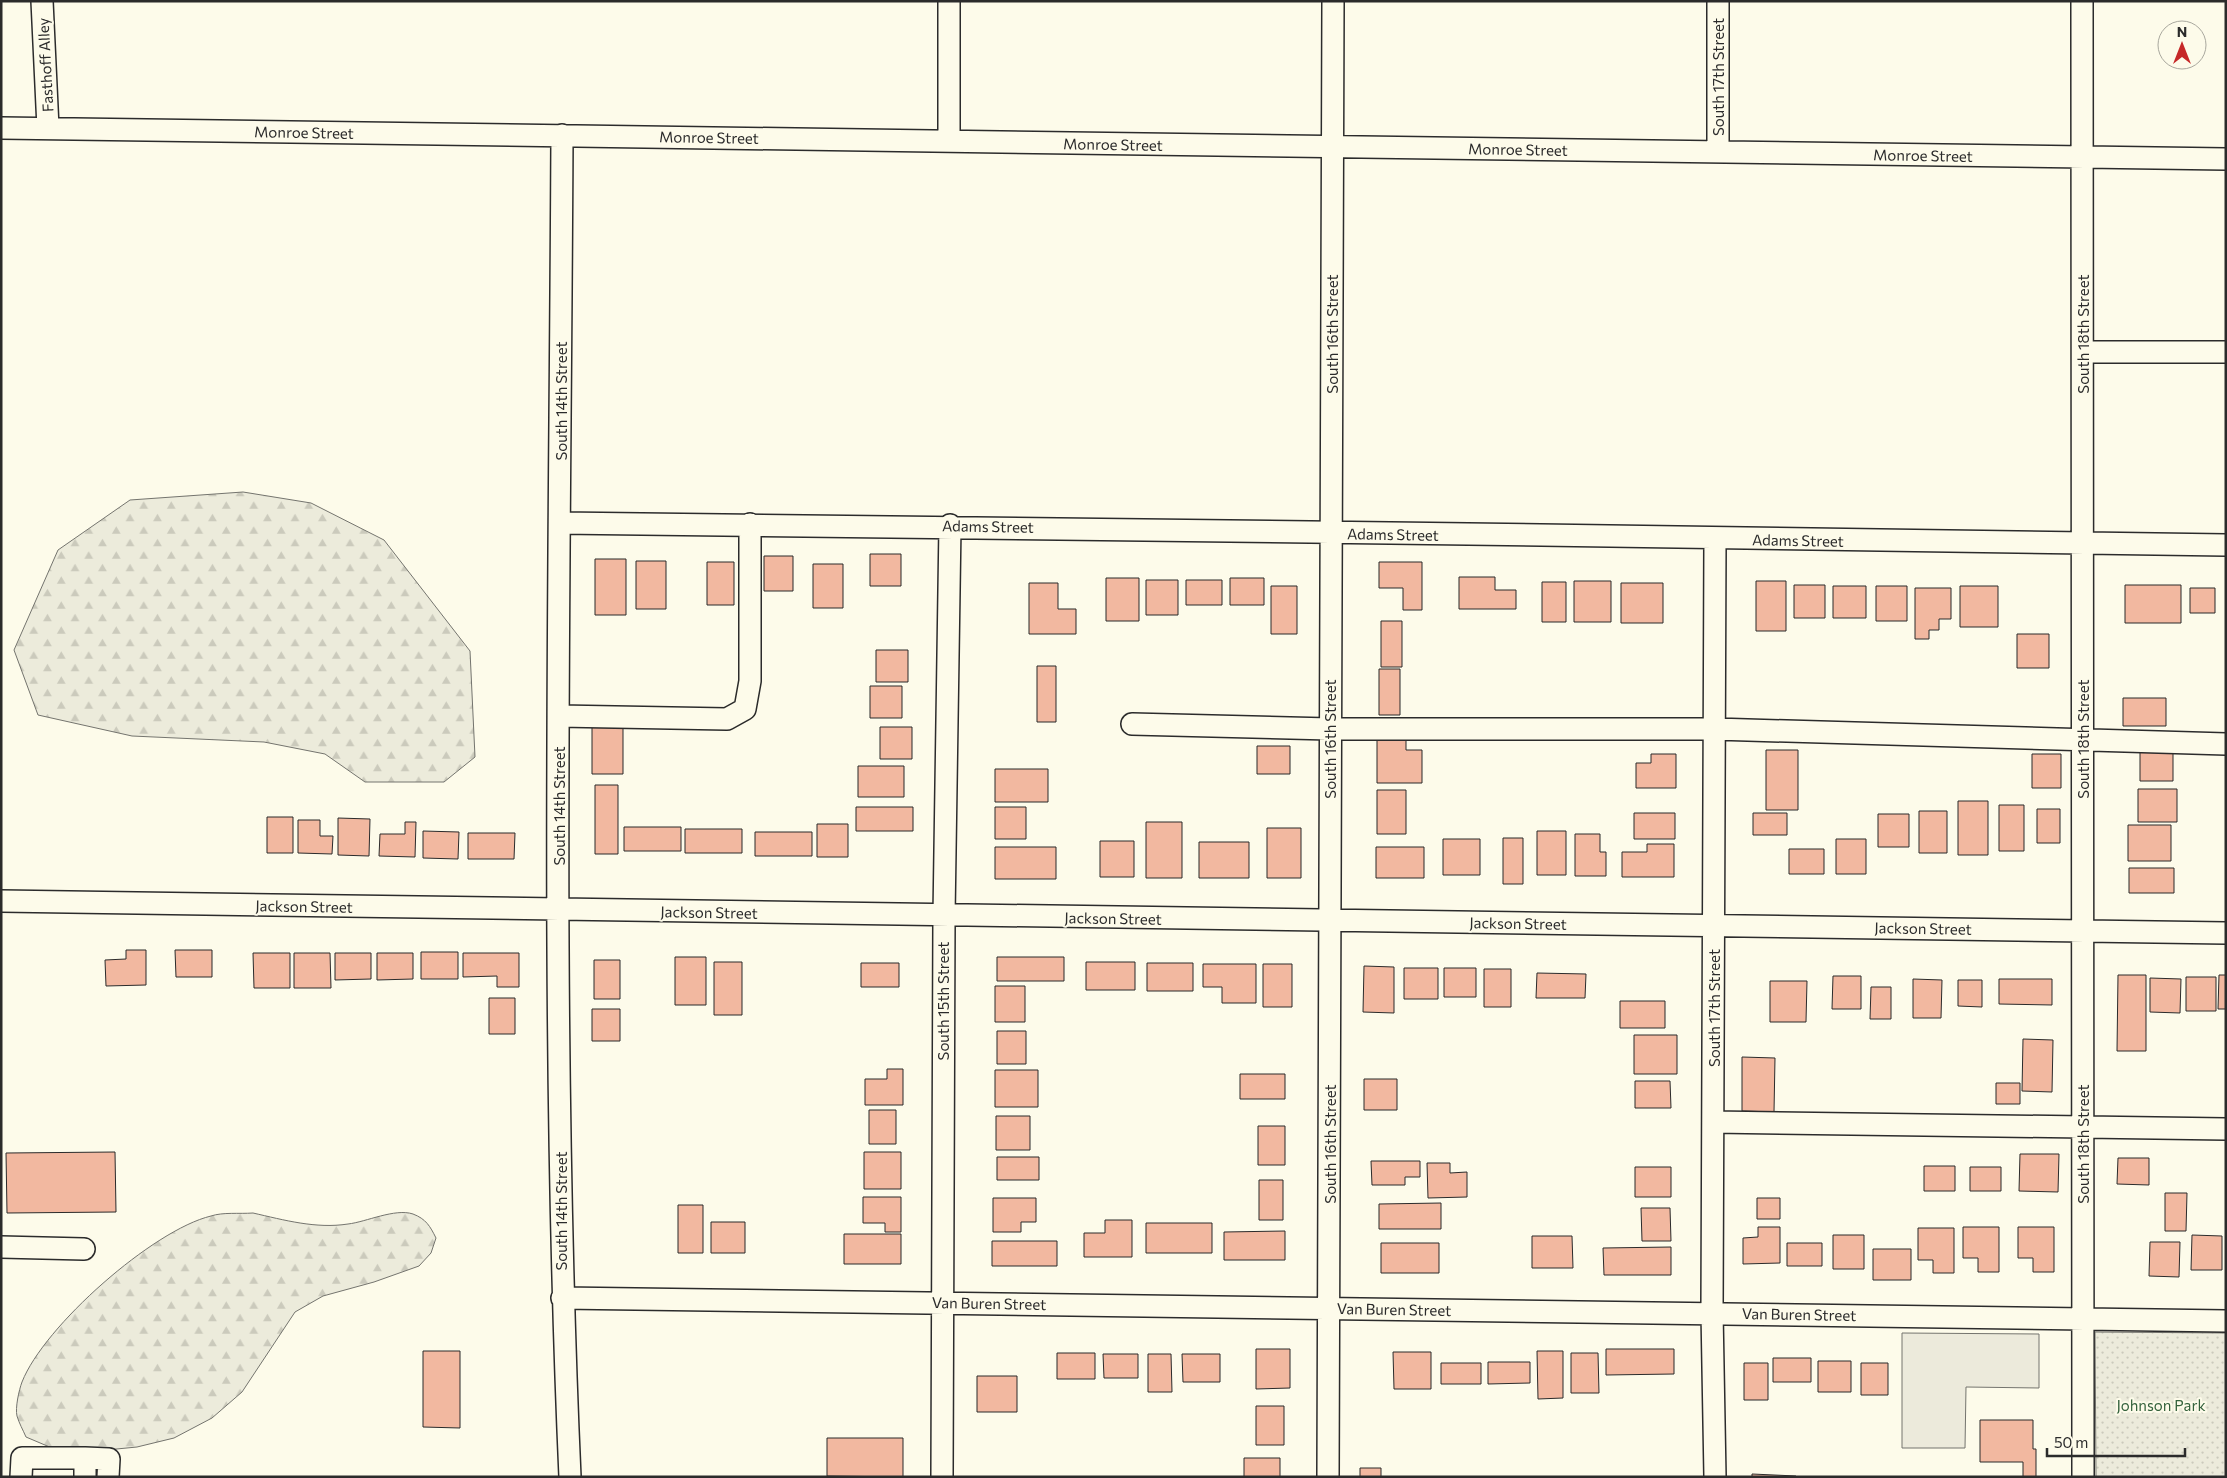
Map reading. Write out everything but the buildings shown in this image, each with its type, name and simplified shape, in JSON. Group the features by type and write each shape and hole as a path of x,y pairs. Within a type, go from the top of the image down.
{"street":[{"name":"Fasthoff Alley","path":"42,1 48,128"},
{"path":"949,1 950,141"},
{"name":"South 16th Street","path":"1328,1477 1333,1"},
{"name":"South 17th Street","path":"1718,1 1718,152"},
{"name":"South 18th Street","path":"2082,1 2083,1477"},
{"name":"Monroe Street","path":"1,128 2226,159"},
{"name":"South 14th Street","path":"562,135 559,910 562,1298 570,1477"},
{"path":"2083,352 2226,352"},
{"name":"Adams Street","path":"560,523 950,525 1331,533 2226,545"},
{"path":"559,716 728,719 745,708 750,681 750,524"},
{"name":"South 15th Street","path":"942,1477 944,916 950,525"},
{"name":"South 17th Street","path":"1715,538 1712,1312 1715,1477"},
{"path":"1132,724 1330,729 1715,729 2226,744"},
{"name":"Jackson Street","path":"1,901 2226,933"},
{"path":"1713,1122 2226,1129"},
{"path":"1,1247 84,1249"},
{"name":"Van Buren Street","path":"562,1298 1329,1309 1712,1312 2226,1321"},
{"path":"21,1477 22,1458 85,1467 109,1459 108,1477"}],"green space":[{"path":"243,492 311,503 384,540 470,651 475,757 444,782 365,782 325,754 264,742 132,736 38,715 14,650 58,550 130,500"},
{"path":"253,1213 300,1223 336,1225 355,1223 389,1214 406,1213 417,1216 430,1226 436,1238 431,1253 419,1266 374,1282 323,1296 295,1312 242,1392 212,1418 174,1438 137,1447 96,1451 52,1448 26,1437 17,1416 22,1382 34,1359 53,1334 76,1309 103,1283 132,1260 160,1240 187,1225 216,1215"},
{"name":"Johnson Park","path":"2095,1332 2226,1333 2226,1477 2096,1477"}],"shaded area":[{"path":"1902,1333 2039,1334 2039,1388 1966,1387 1965,1448 1902,1448"}]}
